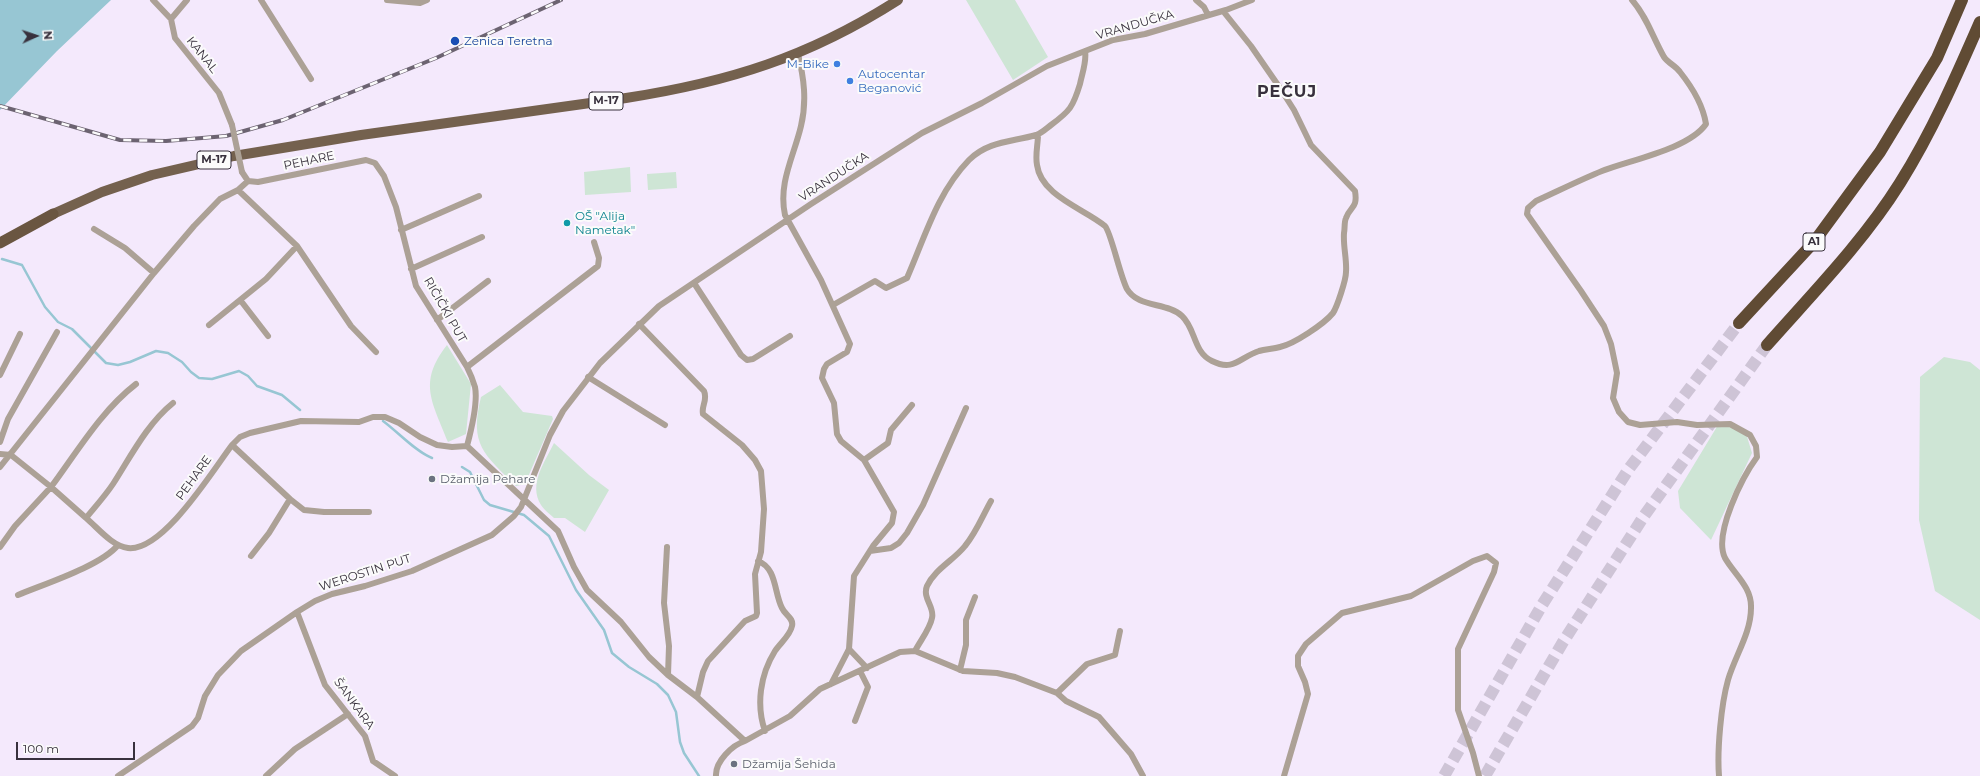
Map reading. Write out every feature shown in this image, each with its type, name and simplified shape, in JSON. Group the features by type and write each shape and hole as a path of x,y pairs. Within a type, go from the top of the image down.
{"highway":[{"name":"A1","path":"1739,323 1814,242 1880,152 1937,58 1962,0"},
{"path":"1767,345 1862,235 1900,183 1945,104 1980,22"},
{"path":"0,234 26,221 53,214"},
{"name":"M-17","path":"0,243 53,214"}],"main road":[{"name":"M-17","path":"53,214 131,182 200,163 353,137 669,92 724,79 798,54 832,38 898,0"}],"street":[{"path":"153,0 171,19 187,0"},
{"path":"261,0 312,79"},
{"path":"387,0 420,3 427,0"},
{"path":"1196,0 1204,7 1208,15"},
{"name":"VRANDUČKA","path":"523,499 550,435 563,411 588,377 639,324 659,306 922,133 982,103 1047,66 1113,40 1144,34 1223,11 1252,0"},
{"path":"1632,0 1648,22 1664,57 1679,71 1694,91 1704,113 1706,124 1701,131 1657,154 1630,160 1536,201 1528,208 1527,214 1539,233 1582,291 1604,326 1611,344 1617,373 1613,398 1619,412 1628,422 1640,425 1677,422 1697,425 1730,424 1750,435 1756,446 1758,457 1748,469 1737,492 1726,522 1722,542 1724,556 1743,582 1749,594 1752,607 1749,622 1728,680 1720,733 1718,763 1719,776"},
{"path":"1038,134 1037,165 1041,177 1059,197 1106,227 1122,277 1132,296 1139,300 1182,315 1187,322 1199,349 1211,361 1226,366 1238,363 1258,352 1289,344 1308,332 1334,312 1336,306 1346,273 1343,244 1346,218 1353,209 1356,200 1355,191 1311,145 1294,110 1280,88 1251,46 1223,11"},
{"name":"KANAL","path":"171,19 175,38 219,93 232,125 242,172 248,180"},
{"path":"833,305 876,281 886,288 908,278 925,232 942,198 960,169 983,149 997,142 1038,134 1067,114 1074,102 1082,74 1085,51"},
{"path":"798,54 804,79 805,108 801,127 788,167 783,207 788,220 833,305 850,344 849,349 827,364 822,378 834,403 837,434 841,441 864,460 894,512 892,523 870,551 852,580 849,650 831,684"},
{"name":"PEHARE","path":"248,180 253,182 268,181 366,160 376,163"},
{"name":"RIČIČKI PUT","path":"376,163 384,176 396,207 416,286 467,367 475,388 472,426 467,446"},
{"path":"0,467 154,273 194,226 220,199 238,190 248,180"},
{"path":"238,190 297,246 351,326 376,352"},
{"path":"401,230 479,196"},
{"path":"94,229 125,248 154,273"},
{"path":"411,269 482,237"},
{"path":"467,367 598,266 599,258 594,242"},
{"path":"209,325 241,301 266,279 297,246"},
{"path":"437,320 488,281"},
{"path":"694,283 741,355 746,360 753,359 790,336"},
{"path":"241,301 268,336"},
{"path":"639,324 704,391 706,399 703,414 742,444 755,460 761,471 764,509 761,552 755,574 756,616 745,621 708,661 703,672 697,697"},
{"path":"0,442 11,413 58,332"},
{"path":"0,375 20,334"},
{"path":"588,377 665,425"},
{"path":"0,547 50,487 93,428 120,397 136,384"},
{"path":"86,518 112,486 162,412 173,403"},
{"path":"864,460 888,443 891,430 912,405"},
{"path":"870,551 890,548 899,543 907,533 923,505 966,408"},
{"name":"PEHARE","path":"118,545 135,548 145,545 176,520 232,445 240,437 250,432 301,421 359,422 373,417 385,417 399,423 420,437 437,444 452,447 467,446"},
{"path":"232,445 290,499 304,510 313,512 369,512"},
{"path":"467,446 558,530 574,567 587,590 621,622 649,657 668,675 697,697 744,741"},
{"path":"0,454 11,455 118,545 114,550 90,564 18,595"},
{"path":"251,556 269,533 290,499"},
{"name":"WEROSTIN PUT","path":"118,776 192,726 198,718 205,696 218,675 241,651 297,612 315,601 332,594 364,586 412,570 492,535 515,515 520,508 523,499"},
{"path":"915,651 932,619 932,613 925,591 940,570 966,544 991,500"},
{"path":"667,547 664,603 668,646 668,675"},
{"path":"1284,776 1308,694 1305,682 1298,666 1298,656 1306,644 1342,613 1411,596 1473,561 1487,556 1496,563 1494,572 1458,648 1458,710 1479,776"},
{"path":"758,561 771,572 781,606 792,622 788,632 774,651 760,691 759,707 765,731"},
{"path":"960,670 966,645 966,620 975,597"},
{"name":"ŠANKARA","path":"297,612 325,685 365,736 373,760 395,776"},
{"path":"1058,693 1087,664 1115,655 1120,631"},
{"path":"849,650 867,668"},
{"path":"716,776 720,762 735,746 790,716 820,689 900,652 915,651 960,670 1015,677 1058,693 1066,701 1099,716 1131,754 1143,776"},
{"path":"855,721 868,687 860,671"},
{"path":"266,776 295,749 348,714"}],"green space":[{"path":"966,0 1015,0 1048,57 1013,80"},
{"path":"630,167 631,192 585,195 584,172"},
{"path":"676,172 677,188 648,190 647,174"},
{"path":"447,345 471,384 466,434 448,442 433,404 430,382 432,371 438,358"},
{"path":"1944,357 1970,362 1980,370 1980,620 1935,591 1919,520 1920,377"},
{"path":"500,385 523,412 552,416 553,419 525,484 516,486 495,465 482,448 478,438 478,413 481,397"},
{"path":"1718,425 1745,430 1752,453 1711,540 1680,508 1678,491"},
{"path":"554,443 589,475 609,490 585,532 565,518 554,518 542,507 537,497 536,489 539,473"}],"water":[{"path":"0,0 111,0 57,51 0,110"}],"waterway":[{"path":"2,259 22,265 45,307 58,322 72,329 106,363 118,365 130,362 156,351 168,353 182,362 199,378 212,379 239,371 248,376 257,386 282,395 300,410"},
{"path":"383,421 413,447 432,458"},
{"path":"462,467 470,472 484,500 490,505 524,515 549,536 576,590 604,630 612,653 629,667 657,684 668,695 676,712 680,742 684,753 699,776"}],"tunnel":[{"path":"1444,776 1542,605 1628,470 1739,323"},
{"path":"1485,776 1563,642 1644,516 1767,345"}],"railway":[{"path":"0,106 120,140 166,141 226,136 283,120 436,58 561,0"}],"place":[{"name":"Zenica Teretna","path":"455,41"},
{"name":"M-Bike","path":"837,64"},
{"name":"Autocentar Beganović","path":"850,81"},
{"name":"OŠ \"Alija Nametak\"","path":"567,223"},
{"name":"Džamija Pehare","path":"432,479"},
{"name":"Džamija Šehida","path":"734,764"}],"district":[{"name":"PEČUJ","path":"1287,92"}]}
